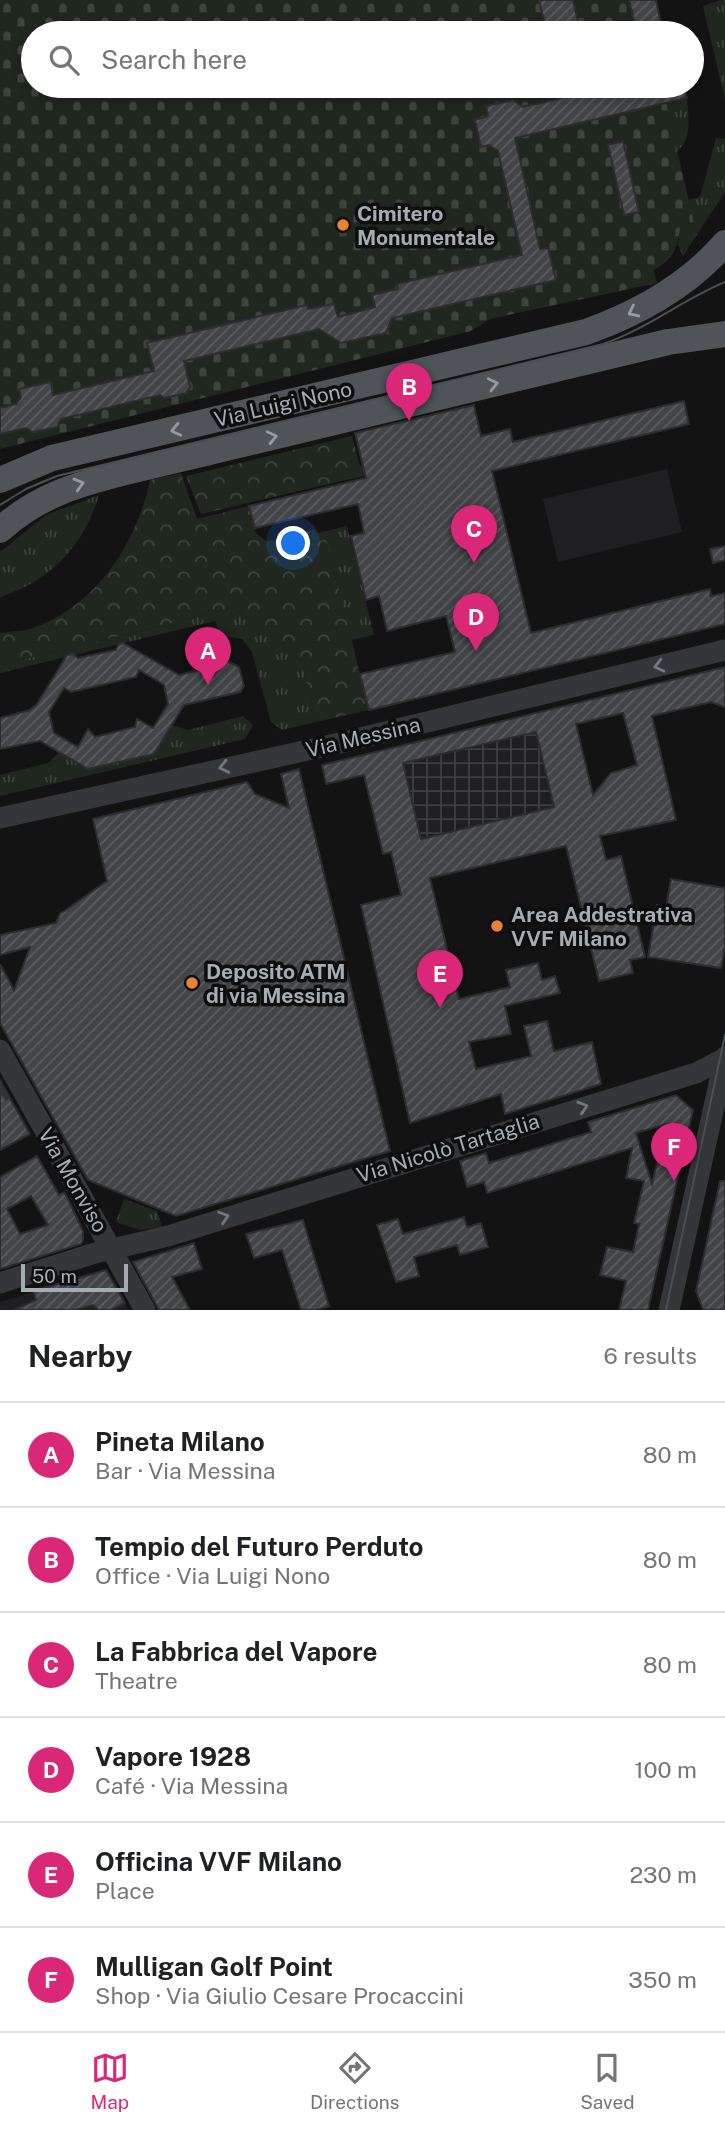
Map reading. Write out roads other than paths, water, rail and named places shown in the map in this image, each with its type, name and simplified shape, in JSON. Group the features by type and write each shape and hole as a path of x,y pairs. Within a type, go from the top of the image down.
{"main road":[{"name":"Via Luigi Nono","path":"0,480 27,466 586,332 631,314 691,276 725,243"},
{"name":"Via Luigi Nono","path":"0,530 28,508 61,490 126,471 668,342 725,334"}],"street":[{"name":"Via Messina","path":"0,818 357,738 725,650"},
{"name":"Via Monviso","path":"0,1050 11,1086 98,1224 145,1310"},
{"name":"Via Nicolò Tartaglia","path":"0,1283 112,1248 168,1236 696,1073 725,1057"},
{"path":"669,1310 725,1057"},
{"name":"Via Nicolò Tartaglia","path":"98,1224 128,1233 168,1236"}],"tunnel":[{"path":"0,1092 5,1089"}],"tram line":[{"path":"0,505 26,489 57,476 603,344 635,331 725,282"},
{"path":"666,1310 725,1035"}],"place":[{"name":"Cimitero Monumentale","path":"343,225"},
{"name":"Tempio del Futuro Perduto","path":"409,421"},
{"name":"La Fabbrica del Vapore","path":"474,563"},
{"name":"Vapore 1928","path":"476,651"},
{"name":"Pineta Milano","path":"208,685"},
{"name":"Area Addestrativa VVF Milano","path":"497,926"},
{"name":"Deposito ATM di via Messina","path":"192,983"},
{"name":"Officina VVF Milano","path":"440,1008"},
{"name":"Mulligan Golf Point","path":"674,1181"}]}
